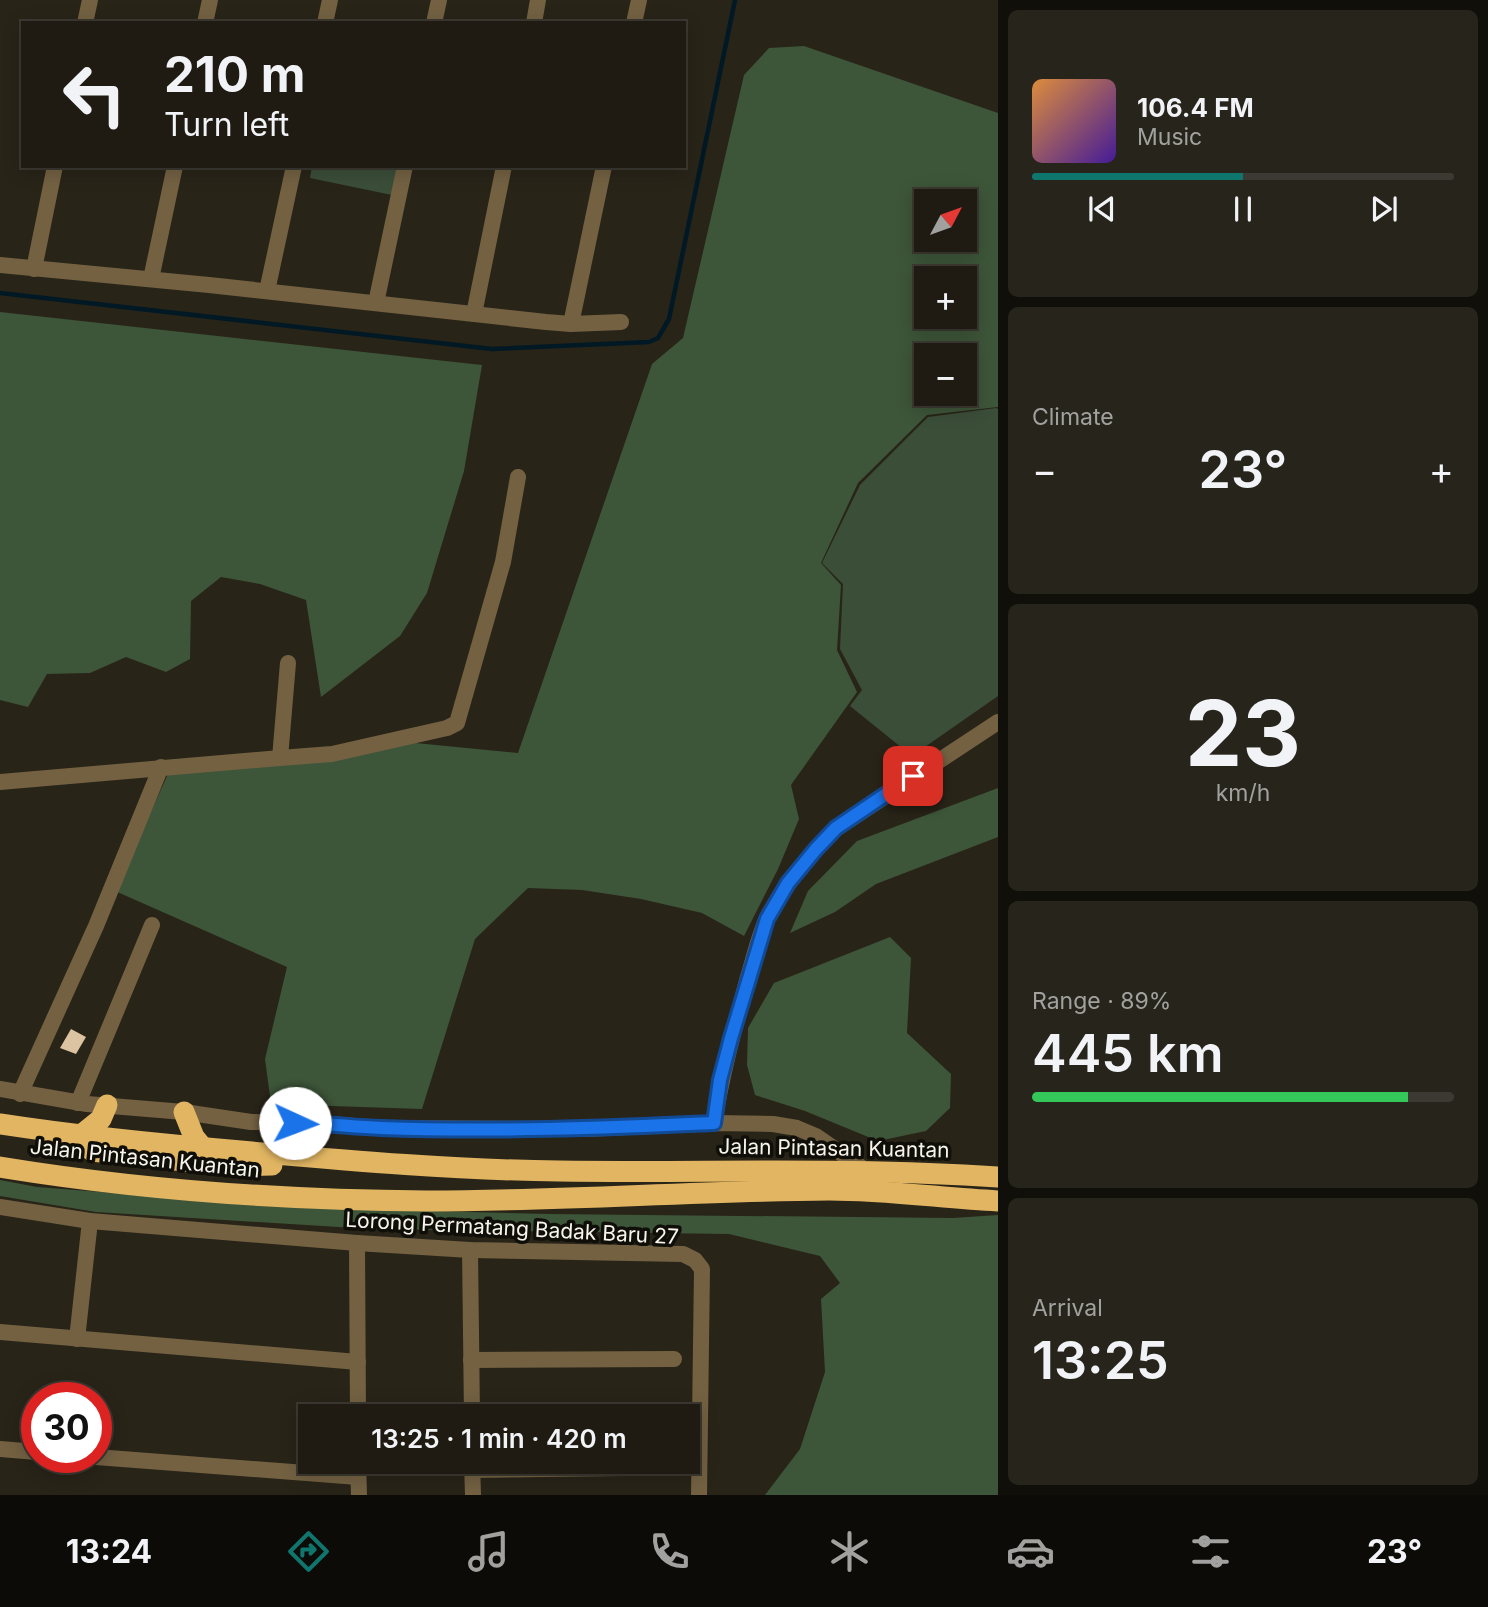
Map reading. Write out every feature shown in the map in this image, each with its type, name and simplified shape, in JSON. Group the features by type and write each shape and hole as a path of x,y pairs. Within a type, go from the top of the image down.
{"highway":[{"path":"80,1136 101,1119 107,1105"},
{"path":"184,1112 194,1137 203,1148"},
{"name":"Jalan Pintasan Kuantan","path":"0,1124 80,1136 203,1148 433,1166 559,1171 868,1172 998,1177"},
{"path":"0,1137 142,1158 230,1166 276,1165 308,1157"},
{"name":"Jalan Pintasan Kuantan","path":"0,1167 178,1189 358,1199 518,1199 832,1190 998,1201"}],"street":[{"path":"85,21 90,0"},
{"path":"205,21 210,0"},
{"path":"325,21 330,0"},
{"path":"434,21 439,0"},
{"path":"534,21 538,0"},
{"path":"634,21 639,0"},
{"path":"34,269 55,168"},
{"path":"151,279 175,168"},
{"path":"267,291 294,168"},
{"path":"376,303 405,168"},
{"path":"474,314 504,168"},
{"path":"571,324 604,168"},
{"path":"0,265 571,324 621,322"},
{"path":"0,782 332,754 447,728 457,723 503,562 518,477"},
{"path":"280,758 288,663"},
{"path":"714,1123 720,1080 755,956 767,919 788,883 836,828 998,722"},
{"path":"20,1094 96,926 161,767"},
{"path":"78,1103 152,925"},
{"path":"0,1089 78,1103 184,1112 251,1122 379,1128 585,1129 714,1123 773,1124 797,1128 816,1136 868,1172"},
{"name":"Lorong Permatang Badak Baru 27","path":"0,1208 90,1221 357,1243 470,1250 683,1254 695,1260 702,1269 700,1404"},
{"path":"77,1339 90,1221"},
{"path":"357,1243 358,1404"},
{"path":"470,1250 471,1404"},
{"path":"0,1332 358,1362"},
{"path":"471,1360 674,1359"},
{"path":"0,1449 21,1451"},
{"path":"112,1458 298,1466"},
{"path":"358,1474 359,1495"},
{"path":"472,1474 472,1495"},
{"name":"Lorong Permatang Badak Baru 27","path":"699,1474 699,1495"}],"green space":[{"path":"804,46 998,113 998,407 927,415 858,483 821,563 841,585 837,650 857,692 791,785 799,819 778,869 744,936 702,913 641,899 582,890 528,888 475,939 422,1109 271,1104 265,1059 287,967 115,891 168,774 385,740 518,753 652,364 683,338 744,75 769,48"},
{"path":"312,168 398,168 392,195 310,178"},
{"path":"0,312 482,365 464,471 427,593 400,636 321,697 306,600 260,584 221,577 191,601 190,659 166,672 126,657 90,673 47,674 28,707 0,700"},
{"path":"996,408 998,696 912,756 850,706 862,690 840,649 843,584 822,563 860,485 928,417"},
{"path":"998,788 998,837 876,884 835,912 790,933 808,891 857,841"},
{"path":"890,937 911,958 907,1033 951,1074 950,1108 926,1131 878,1141 805,1111 755,1095 747,1065 748,1028 774,983"},
{"path":"0,1180 37,1187 307,1208 549,1214 953,1218 998,1215 998,1495 765,1495 800,1449 825,1372 821,1299 840,1283 820,1256 729,1234 371,1229 96,1212 0,1196"}],"building":[{"path":"71,1029 86,1037 76,1054 60,1048"}],"waterway":[{"path":"0,293 492,349 649,342 658,338 669,319 735,0"}],"route":[{"path":"295,1123 436,1129 585,1129 714,1123 720,1080 767,919 788,883 836,828 913,776"}]}
